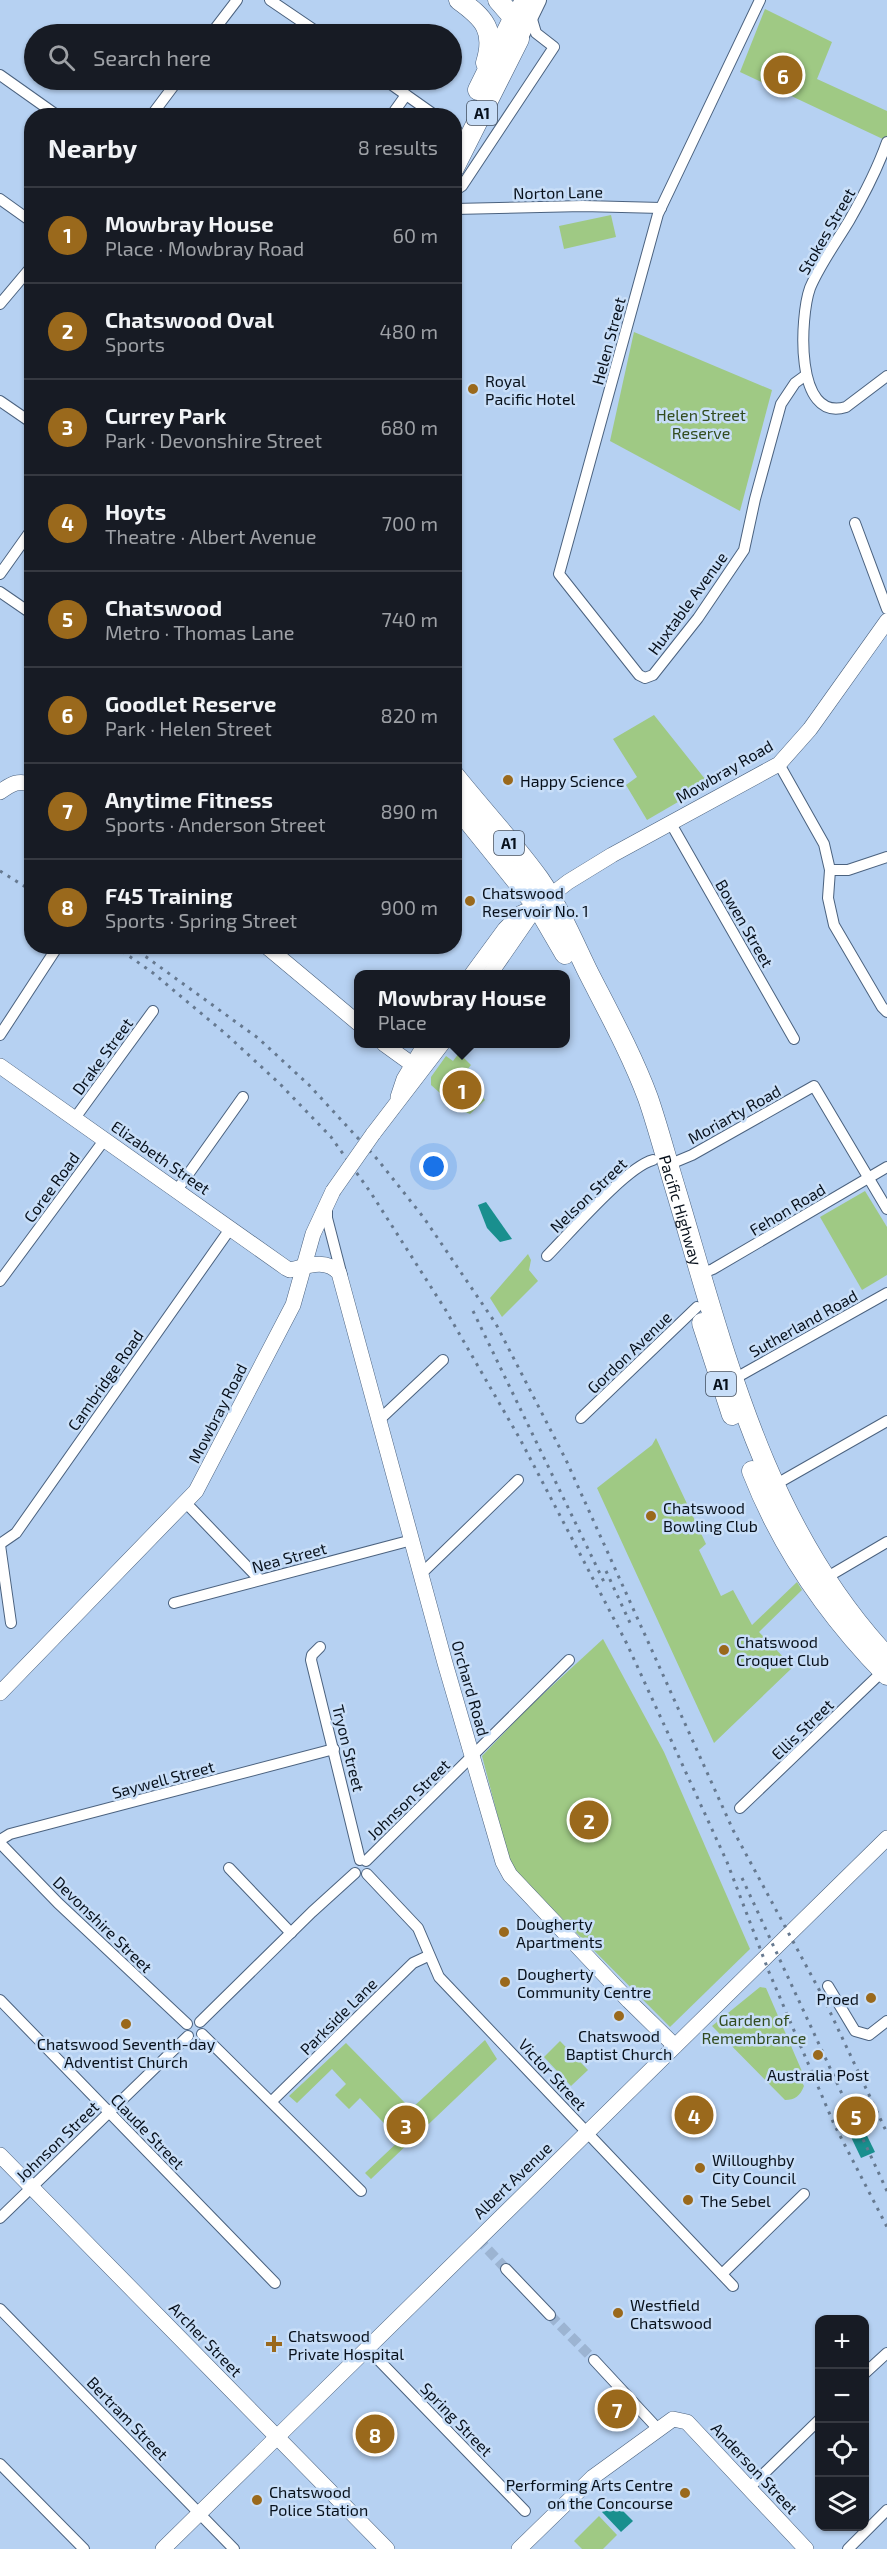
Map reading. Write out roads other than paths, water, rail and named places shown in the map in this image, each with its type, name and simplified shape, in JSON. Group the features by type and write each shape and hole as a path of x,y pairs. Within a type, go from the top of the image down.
{"highway":[{"path":"459,0 480,17 490,38 489,52 478,91"},
{"path":"481,0 503,20 518,25"},
{"path":"498,0 518,25"},
{"path":"478,91 518,25"},
{"name":"A1","path":"462,152 509,58 518,25"},
{"name":"A1","path":"462,120 478,91"},
{"name":"Pacific Highway","path":"462,785 538,878 543,901"},
{"name":"Pacific Highway","path":"462,812 543,901 640,1078 697,1307 721,1385 765,1499 823,1602 886,1668"},
{"name":"Pacific Highway","path":"660,1163 773,1486 824,1579 886,1668"}],"main road":[{"path":"518,25 523,0"},
{"path":"518,25 538,0"},
{"name":"Mowbray Road","path":"476,970 521,913 543,901 573,879 670,822 779,764 810,729 887,621"},
{"path":"0,792 14,783 24,783"},
{"name":"Mowbray Road","path":"494,970 543,901"},
{"path":"276,954 354,1020"},
{"path":"390,1048 417,1068"},
{"name":"Mowbray Road","path":"417,1068 424,1048"},
{"name":"Mowbray Road","path":"0,1693 196,1491 207,1474 298,1294 313,1234 331,1196 396,1102 404,1079 438,1048"},
{"name":"Elizabeth Street","path":"0,1066 286,1268 304,1267"},
{"path":"304,1267 317,1264 327,1265 336,1269 342,1279"},
{"name":"Orchard Road","path":"342,1279 496,1843 510,1875 629,2001 675,2046"},
{"name":"Albert Avenue","path":"163,2549 887,1838"},
{"name":"Archer Street","path":"0,2155 387,2549"},
{"name":"Anderson Street","path":"658,2429 673,2419 687,2422 765,2508 806,2549"},
{"path":"519,2549 583,2485 658,2429"}],"street":[{"path":"219,24 237,0"},
{"path":"270,0 305,24"},
{"name":"Helen Street","path":"645,678 639,675 560,574 661,208 760,0"},
{"path":"462,186 554,47 536,33 518,25"},
{"path":"0,75 47,108"},
{"path":"157,108 170,90"},
{"path":"400,90 425,108"},
{"path":"396,108 406,94"},
{"name":"Stokes Street","path":"806,375 803,325 810,288 873,179 887,142"},
{"path":"0,199 24,216"},
{"name":"Norton Lane","path":"462,209 582,206 661,208"},
{"path":"0,304 24,276"},
{"path":"806,375 812,392 822,403 830,408 838,409 846,406 887,376"},
{"name":"Huxtable Avenue","path":"645,678 653,675 698,618 744,550 755,499 781,404 795,383 806,375"},
{"path":"0,401 24,418"},
{"path":"855,523 887,609"},
{"path":"0,574 24,540"},
{"path":"0,592 24,608"},
{"path":"779,764 819,831 830,870 828,898 834,925 887,1012"},
{"name":"Bowen Street","path":"670,822 794,1039"},
{"path":"830,870 848,870 887,857"},
{"path":"0,1035 53,954"},
{"name":"Drake Street","path":"75,1118 153,1011"},
{"name":"Moriarty Road","path":"660,1163 692,1155 814,1086 869,1178"},
{"path":"177,1190 243,1097"},
{"name":"Coree Road","path":"0,1281 105,1139"},
{"name":"Nelson Street","path":"547,1256 628,1174 646,1162 660,1163"},
{"name":"Fehon Road","path":"700,1274 713,1269 887,1167"},
{"path":"869,1178 887,1209"},
{"name":"Orchard Road","path":"331,1196 327,1218 342,1279"},
{"name":"Cambridge Road","path":"0,1544 16,1533 230,1229"},
{"name":"Sutherland Road","path":"734,1379 887,1293"},
{"name":"Gordon Avenue","path":"581,1418 697,1307"},
{"path":"379,1420 444,1360"},
{"path":"773,1486 887,1421"},
{"path":"421,1574 518,1480"},
{"path":"185,1502 260,1580"},
{"name":"Nea Street","path":"174,1603 412,1540"},
{"path":"824,1579 887,1542"},
{"path":"0,1544 11,1623"},
{"name":"Tryon Street","path":"320,1647 310,1660 363,1861 370,1866 361,1874"},
{"name":"Johnson Street","path":"363,1861 568,1660"},
{"name":"Ellis Street","path":"741,1808 886,1668"},
{"name":"Saywell Street","path":"0,1842 10,1834 334,1749"},
{"name":"Devonshire Street","path":"0,1842 58,1903 187,2024"},
{"path":"229,1868 291,1933"},
{"path":"200,2022 291,1933 361,1874"},
{"name":"Victor Street","path":"361,1874 418,1928 424,1939 428,1956 439,1977 733,2286"},
{"name":"Parkside Lane","path":"272,2101 413,1963 428,1956"},
{"path":"828,1986 855,2031 869,2035 887,2021"},
{"name":"Claude Street","path":"0,2000 275,2283"},
{"path":"195,2020 200,2022 203,2028 202,2034 195,2038 188,2036 185,2029 187,2024 195,2020"},
{"path":"202,2034 361,2191"},
{"name":"Johnson Street","path":"0,2218 188,2036"},
{"path":"722,2274 804,2194"},
{"path":"506,2269 550,2315"},
{"name":"Bertram Street","path":"0,2309 234,2549"},
{"name":"Spring Street","path":"367,2348 525,2511"},
{"path":"869,2369 887,2353"},
{"path":"594,2360 658,2429"},
{"path":"749,2488 815,2423"},
{"path":"0,2464 84,2549"},
{"path":"848,2549 887,2510"}],"tunnel":[{"path":"478,2239 506,2269"},
{"path":"550,2315 594,2360"}],"railway":[{"path":"0,871 24,886"},
{"path":"126,954 153,973 227,1035 281,1085 331,1137 371,1193 445,1309 520,1439 627,1644 727,1862 769,1972 834,2124 887,2227"},
{"path":"142,954 258,1038 309,1085 378,1160 424,1218 496,1324 566,1460 733,1830 823,1997 887,2133"},
{"path":"473,1311 605,1584"},
{"path":"606,1571 631,1625"},
{"path":"742,1878 887,2191"}],"place":[{"name":"Goodlet Reserve","path":"783,75"},
{"name":"Royal Pacific Hotel","path":"473,389"},
{"name":"Happy Science","path":"508,780"},
{"name":"Chatswood Reservoir No. 1","path":"470,901"},
{"name":"Mowbray House","path":"462,1090"},
{"name":"Chatswood Bowling Club","path":"651,1516"},
{"name":"Chatswood Croquet Club","path":"724,1650"},
{"name":"Chatswood Oval","path":"589,1820"},
{"name":"Dougherty Apartments","path":"504,1932"},
{"name":"Dougherty Community Centre","path":"505,1982"},
{"name":"Proed","path":"871,1998"},
{"name":"Chatswood Baptist Church","path":"619,2016"},
{"name":"Chatswood Seventh-day Adventist Church","path":"126,2024"},
{"name":"Australia Post","path":"818,2055"},
{"name":"Hoyts","path":"694,2115"},
{"name":"Chatswood","path":"856,2116"},
{"name":"Currey Park","path":"406,2125"},
{"name":"Willoughby City Council","path":"700,2168"},
{"name":"The Sebel","path":"688,2200"},
{"name":"Westfield Chatswood","path":"618,2313"},
{"name":"Chatswood Private Hospital","path":"274,2344"},
{"name":"Anytime Fitness","path":"617,2409"},
{"name":"F45 Training","path":"375,2434"},
{"name":"Performing Arts Centre on the Concourse","path":"685,2493"},
{"name":"Chatswood Police Station","path":"257,2500"}],"park label":[{"name":"Helen Street Reserve","path":"701,423"},
{"name":"Garden of Remembrance","path":"754,2028"}]}
